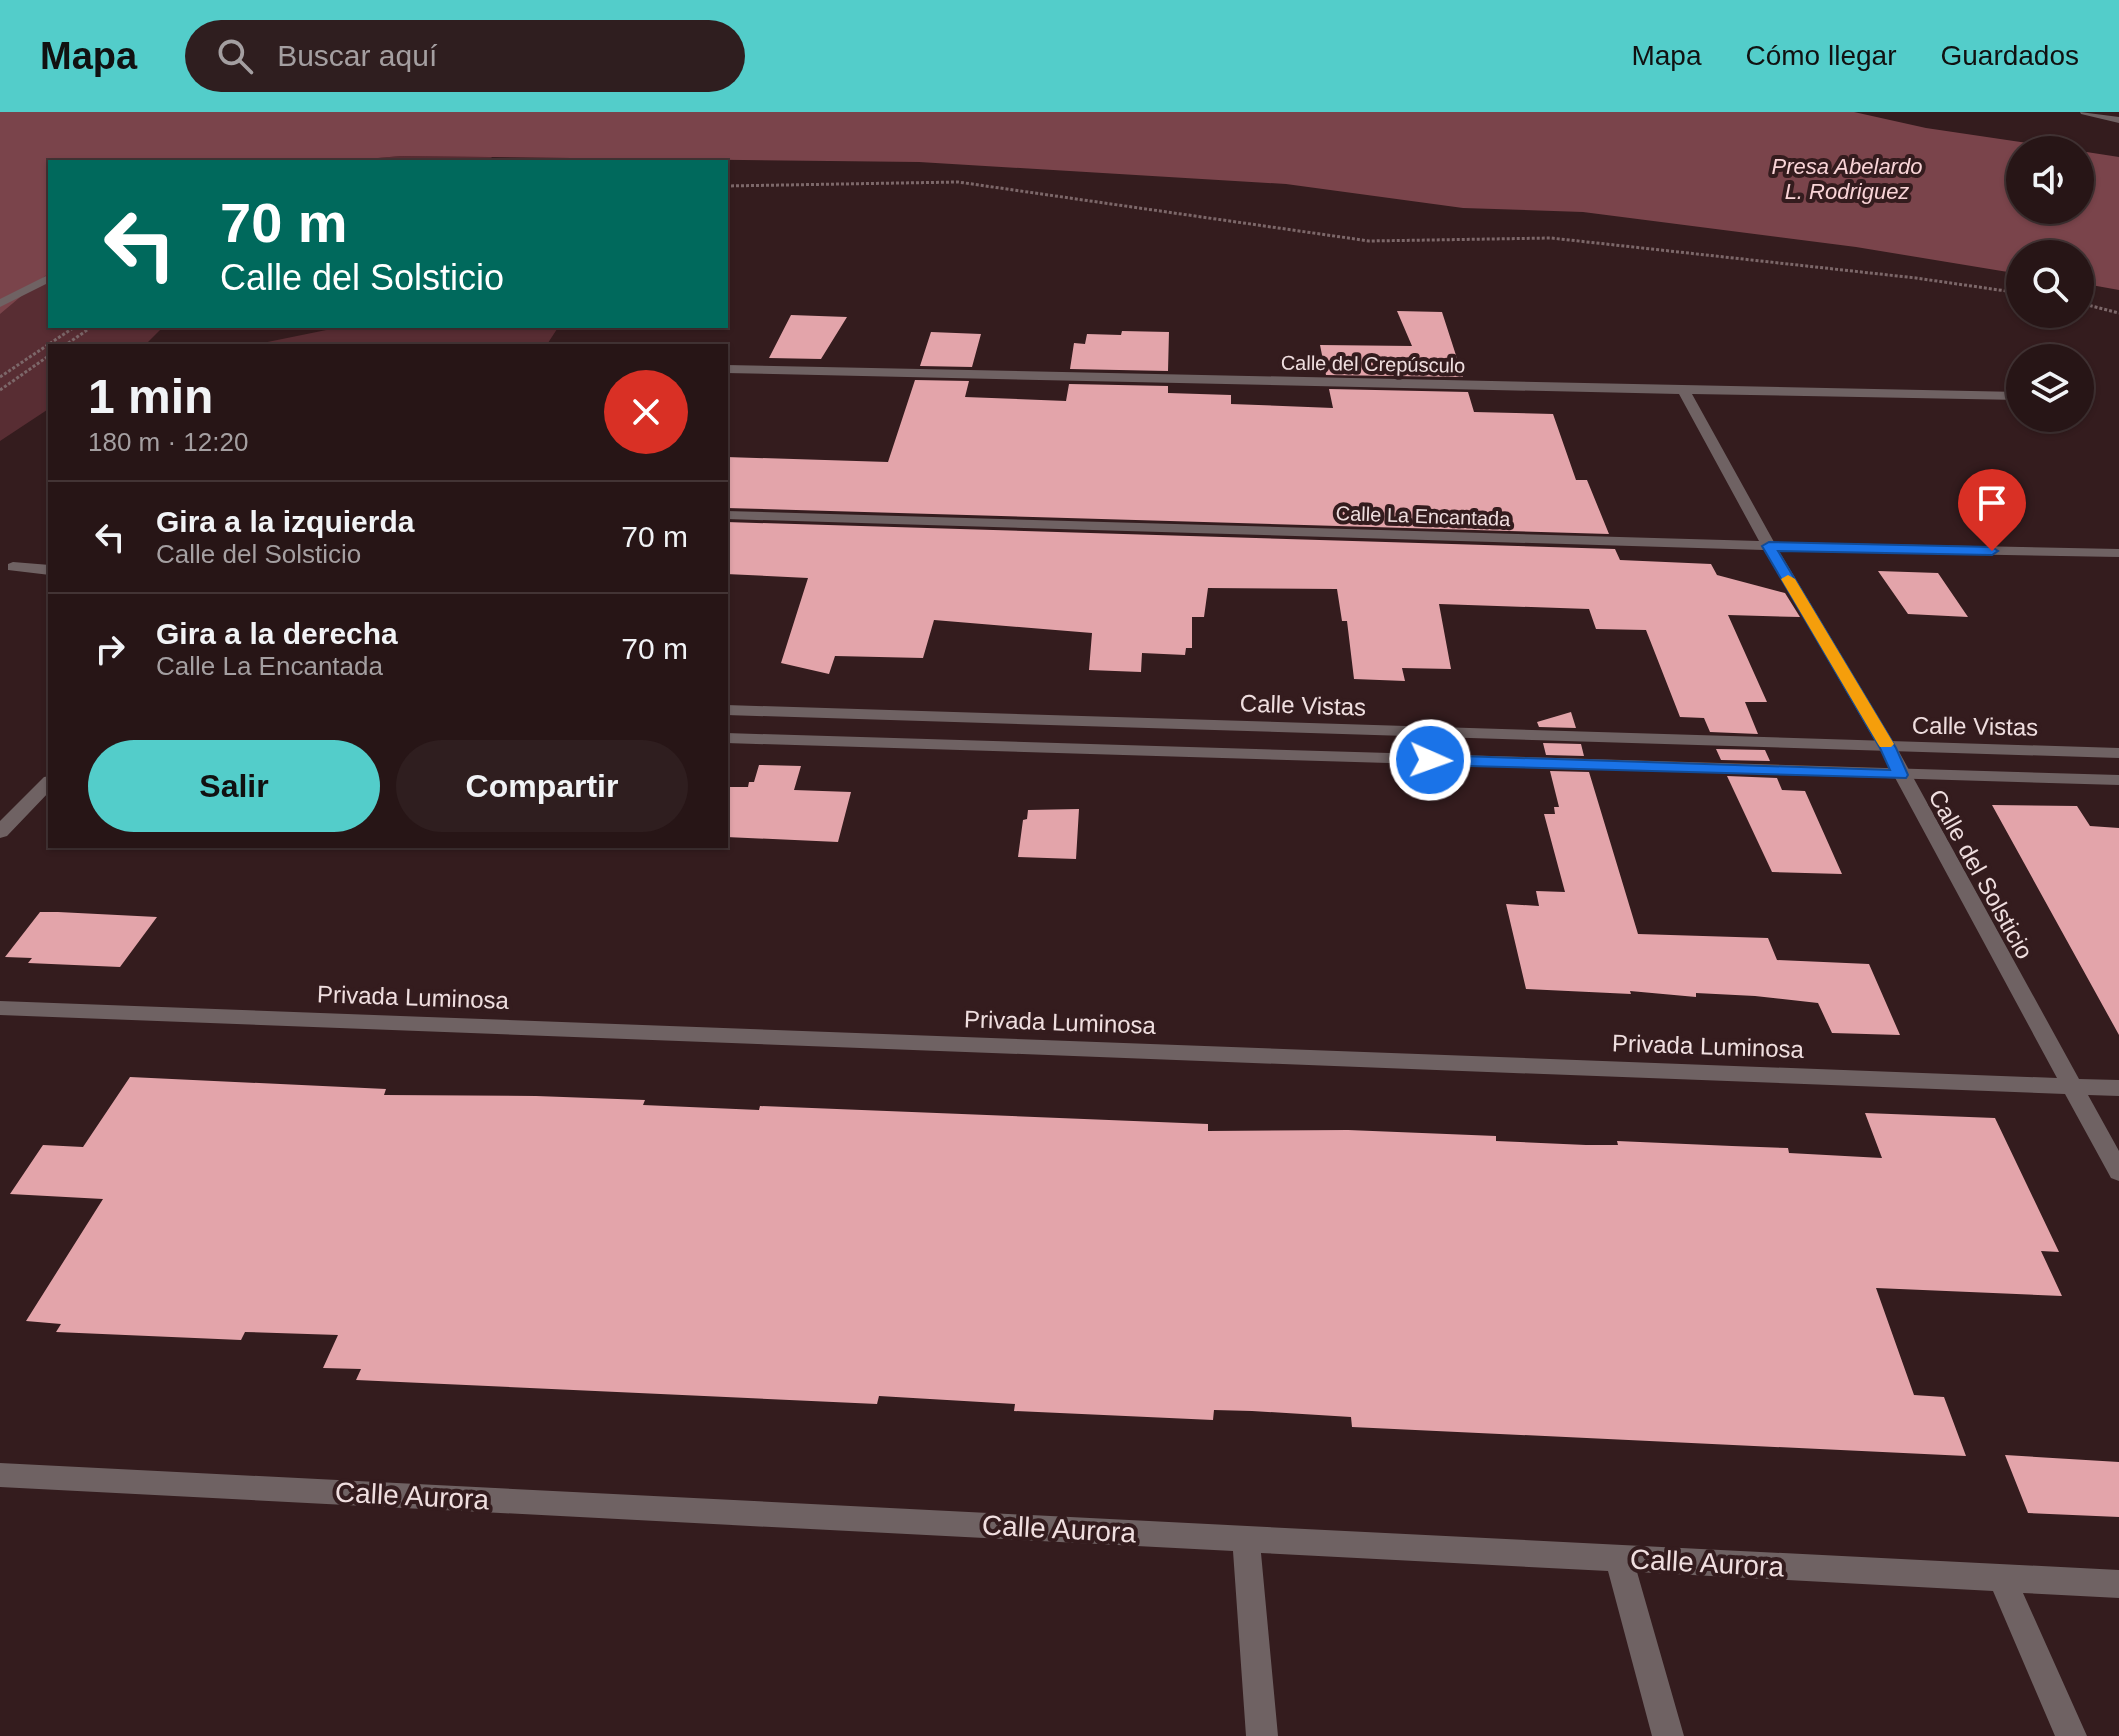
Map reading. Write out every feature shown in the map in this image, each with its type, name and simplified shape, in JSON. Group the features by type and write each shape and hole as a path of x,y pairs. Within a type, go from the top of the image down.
{"street":[{"path":"2084,112 2119,120"},
{"path":"0,304 48,278"},
{"name":"Calle del Crepúsculo","path":"728,369 1115,380 2006,396"},
{"name":"Calle del Solsticio","path":"1683,389 1769,546 1888,748 2119,1172"},
{"name":"Calle La Encantada","path":"728,515 1769,546 2119,553"},
{"path":"13,567 48,570"},
{"name":"Calle Vistas","path":"728,710 2119,753"},
{"path":"1270,728 1273,755"},
{"name":"Calle Vistas","path":"728,738 2119,780"},
{"path":"0,832 48,783"},
{"name":"Privada Luminosa","path":"0,1008 2119,1088"},
{"name":"Calle Aurora","path":"0,1475 2119,1584"},
{"path":"1246,1539 1262,1736"},
{"path":"1619,1558 1668,1736"},
{"path":"2002,1578 2071,1736"}],"path":[{"path":"728,186 958,182 1369,241 1551,238 1916,278 2006,291"},
{"path":"2094,307 2119,313"},
{"path":"49,344 73,328"},
{"path":"67,344 90,328"},
{"path":"0,377 48,345"},
{"path":"0,390 48,356"}],"shaded area":[{"path":"401,156 492,157 490,160 355,160"},
{"path":"48,257 48,328 162,328 146,344 48,344 48,409 0,441 0,279"},
{"path":"336,328 558,328 547,344 258,344"}],"water":[{"name":"Presa Abelardo L. Rodriguez","path":"0,112 1854,112 1926,128 2006,140 2006,224 2094,224 2094,153 2119,157 2119,290 2094,286 2094,240 2006,240 2006,272 1856,247 1583,212 1463,208 1286,184 919,162 401,156 355,160 48,160 48,274 0,314"}],"building":[{"path":"1397,311 1442,312 1463,377 1326,375 1320,345 1412,346"},
{"path":"791,315 847,317 821,359 769,358"},
{"path":"1122,331 1169,332 1168,371 1070,369 1074,343 1085,344 1087,334 1121,335"},
{"path":"931,332 981,334 972,367 920,366"},
{"path":"915,380 969,381 965,397 1066,401 1069,384 1168,386 1168,393 1231,395 1231,404 1333,408 1329,389 1468,392 1474,412 1553,414 1576,480 1587,480 1609,534 728,508 728,457 888,462"},
{"path":"728,522 1615,549 1620,560 1711,564 1717,575 1785,593 1800,617 1728,615 1767,702 1745,702 1758,734 1710,732 1704,718 1680,717 1646,630 1596,629 1589,609 1439,604 1451,669 1402,668 1405,681 1354,679 1347,621 1342,621 1337,589 1208,588 1204,617 1192,617 1192,648 1186,648 1185,655 1142,653 1141,672 1089,670 1092,633 934,620 923,658 835,656 829,674 781,663 808,578 728,574"},
{"path":"1878,571 1938,573 1968,617 1908,614"},
{"path":"1571,712 1576,728 1539,727 1537,722"},
{"path":"1543,743 1581,744 1584,756 1546,755"},
{"path":"1716,749 1765,750 1770,761 1721,760"},
{"path":"759,765 801,766 794,790 851,792 838,842 728,837 728,787 748,787 749,782 754,782"},
{"path":"1550,771 1589,772 1638,934 1768,938 1777,960 1869,964 1900,1035 1832,1033 1818,1003 1696,993 1696,997 1630,991 1631,994 1526,989 1506,904 1539,906 1536,891 1565,892 1544,814 1555,814 1554,807 1559,807"},
{"path":"1727,776 1777,778 1782,790 1805,791 1842,874 1772,872"},
{"path":"1992,805 2077,806 2090,826 2119,828 2119,1035"},
{"path":"1079,809 1076,859 1018,857 1023,820 1027,819 1028,810"},
{"path":"40,912 157,917 120,967 28,963 32,958 5,957"},
{"path":"130,1077 386,1089 384,1095 536,1096 645,1100 643,1105 759,1110 760,1106 1208,1124 1208,1131 1348,1130 1496,1136 1496,1141 1586,1145 1618,1145 1617,1141 1788,1148 1789,1153 1882,1158 1865,1113 1995,1118 2059,1252 2041,1251 2062,1296 1876,1288 1914,1395 1944,1397 1966,1456 1352,1427 1351,1417 1252,1411 1214,1410 1213,1420 1014,1411 1015,1404 879,1396 877,1404 356,1380 361,1369 323,1368 338,1335 245,1332 241,1340 56,1332 61,1324 26,1321 103,1199 10,1194 43,1145 83,1147"},
{"path":"2005,1455 2119,1462 2119,1517 2028,1513"}],"slow traffic":[{"path":"1788,579 1886,744"}],"route":[{"path":"1430,760 1900,775 1888,748 1769,546 1992,551"}]}
